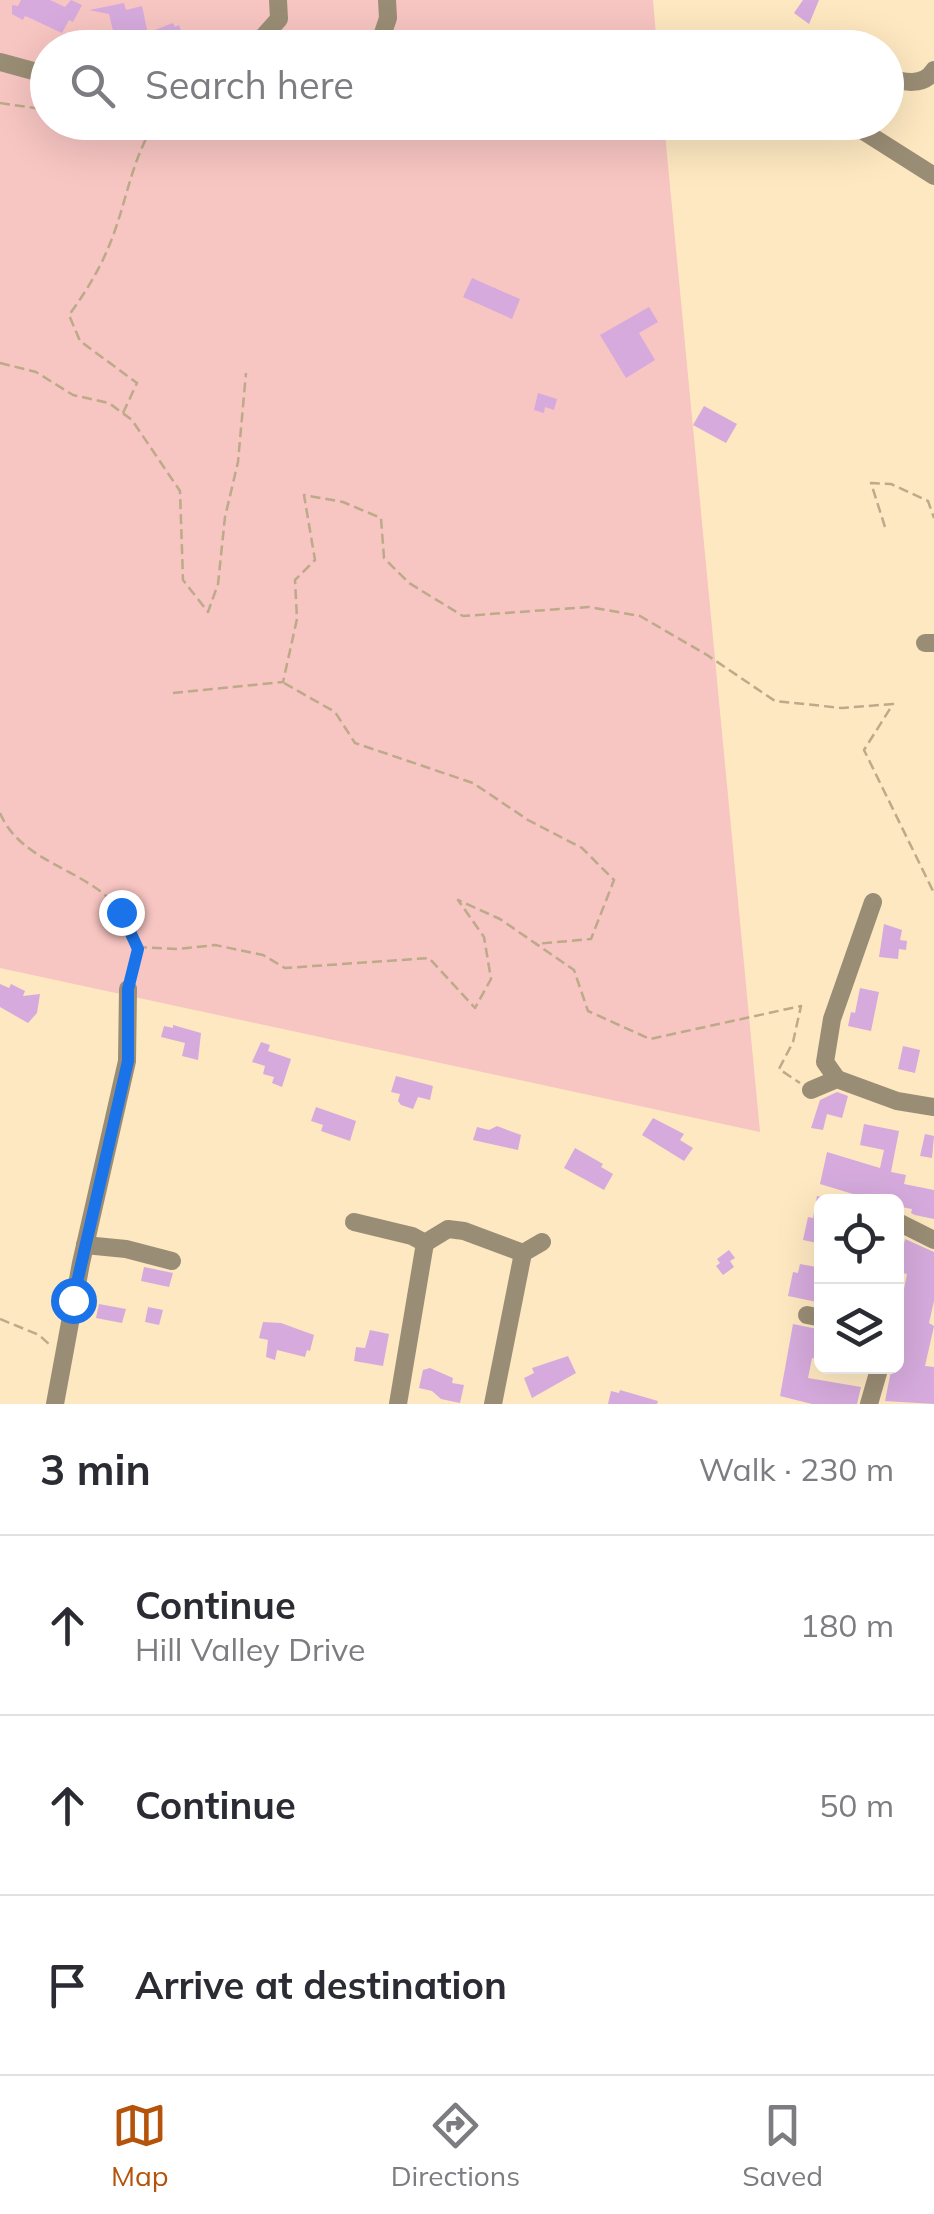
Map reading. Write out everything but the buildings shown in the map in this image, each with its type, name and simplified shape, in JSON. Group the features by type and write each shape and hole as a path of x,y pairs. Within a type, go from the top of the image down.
{"street":[{"path":"269,30 279,19 278,0"},
{"path":"384,30 387,0"},
{"path":"0,62 30,70"},
{"path":"904,80 917,82 934,70"},
{"path":"877,140 934,176"},
{"path":"873,902 832,1019 825,1062 836,1079 897,1101 934,1107"},
{"path":"55,1404 62,1356 128,1061 128,989"},
{"path":"811,1090 836,1079"},
{"path":"354,1222 425,1242"},
{"path":"904,1227 934,1240"},
{"path":"425,1242 448,1229 523,1253"},
{"path":"398,1404 425,1242"},
{"path":"493,1404 523,1253 542,1242"},
{"path":"86,1245 172,1261"},
{"path":"869,1404 878,1374"}],"path":[{"path":"0,102 30,107"},
{"path":"123,413 137,383 80,341 69,315 108,249 136,154 144,140"},
{"path":"0,363 36,372 73,395 109,404 132,420 180,490 183,580 208,612 218,584 225,516 238,462 246,373"},
{"path":"885,527 872,483 892,484 928,501 934,518"},
{"path":"283,682 296,620 295,580 315,560 304,495 343,502 382,518 384,558 409,583 464,616 589,607 640,616 775,702 842,708 893,704 864,750 934,893"},
{"path":"173,693 283,682 335,712 355,743 473,783 528,820 582,848 614,880 591,939 535,944"},
{"path":"0,812 7,829 32,853 68,870 121,912 138,947 128,989"},
{"path":"138,947 215,946 263,955 285,968 429,958 475,1008 491,979 484,937 458,900 500,919 574,970 588,1011 650,1039 801,1006 793,1042 780,1069 811,1090"},
{"path":"0,1319 40,1334 62,1356"}],"shaded area":[{"path":"0,0 653,0 656,30 30,30 30,140 666,140 760,1132 0,968"}],"route":[{"path":"73,1300 128,1061 128,989 138,949 121,912"}]}
